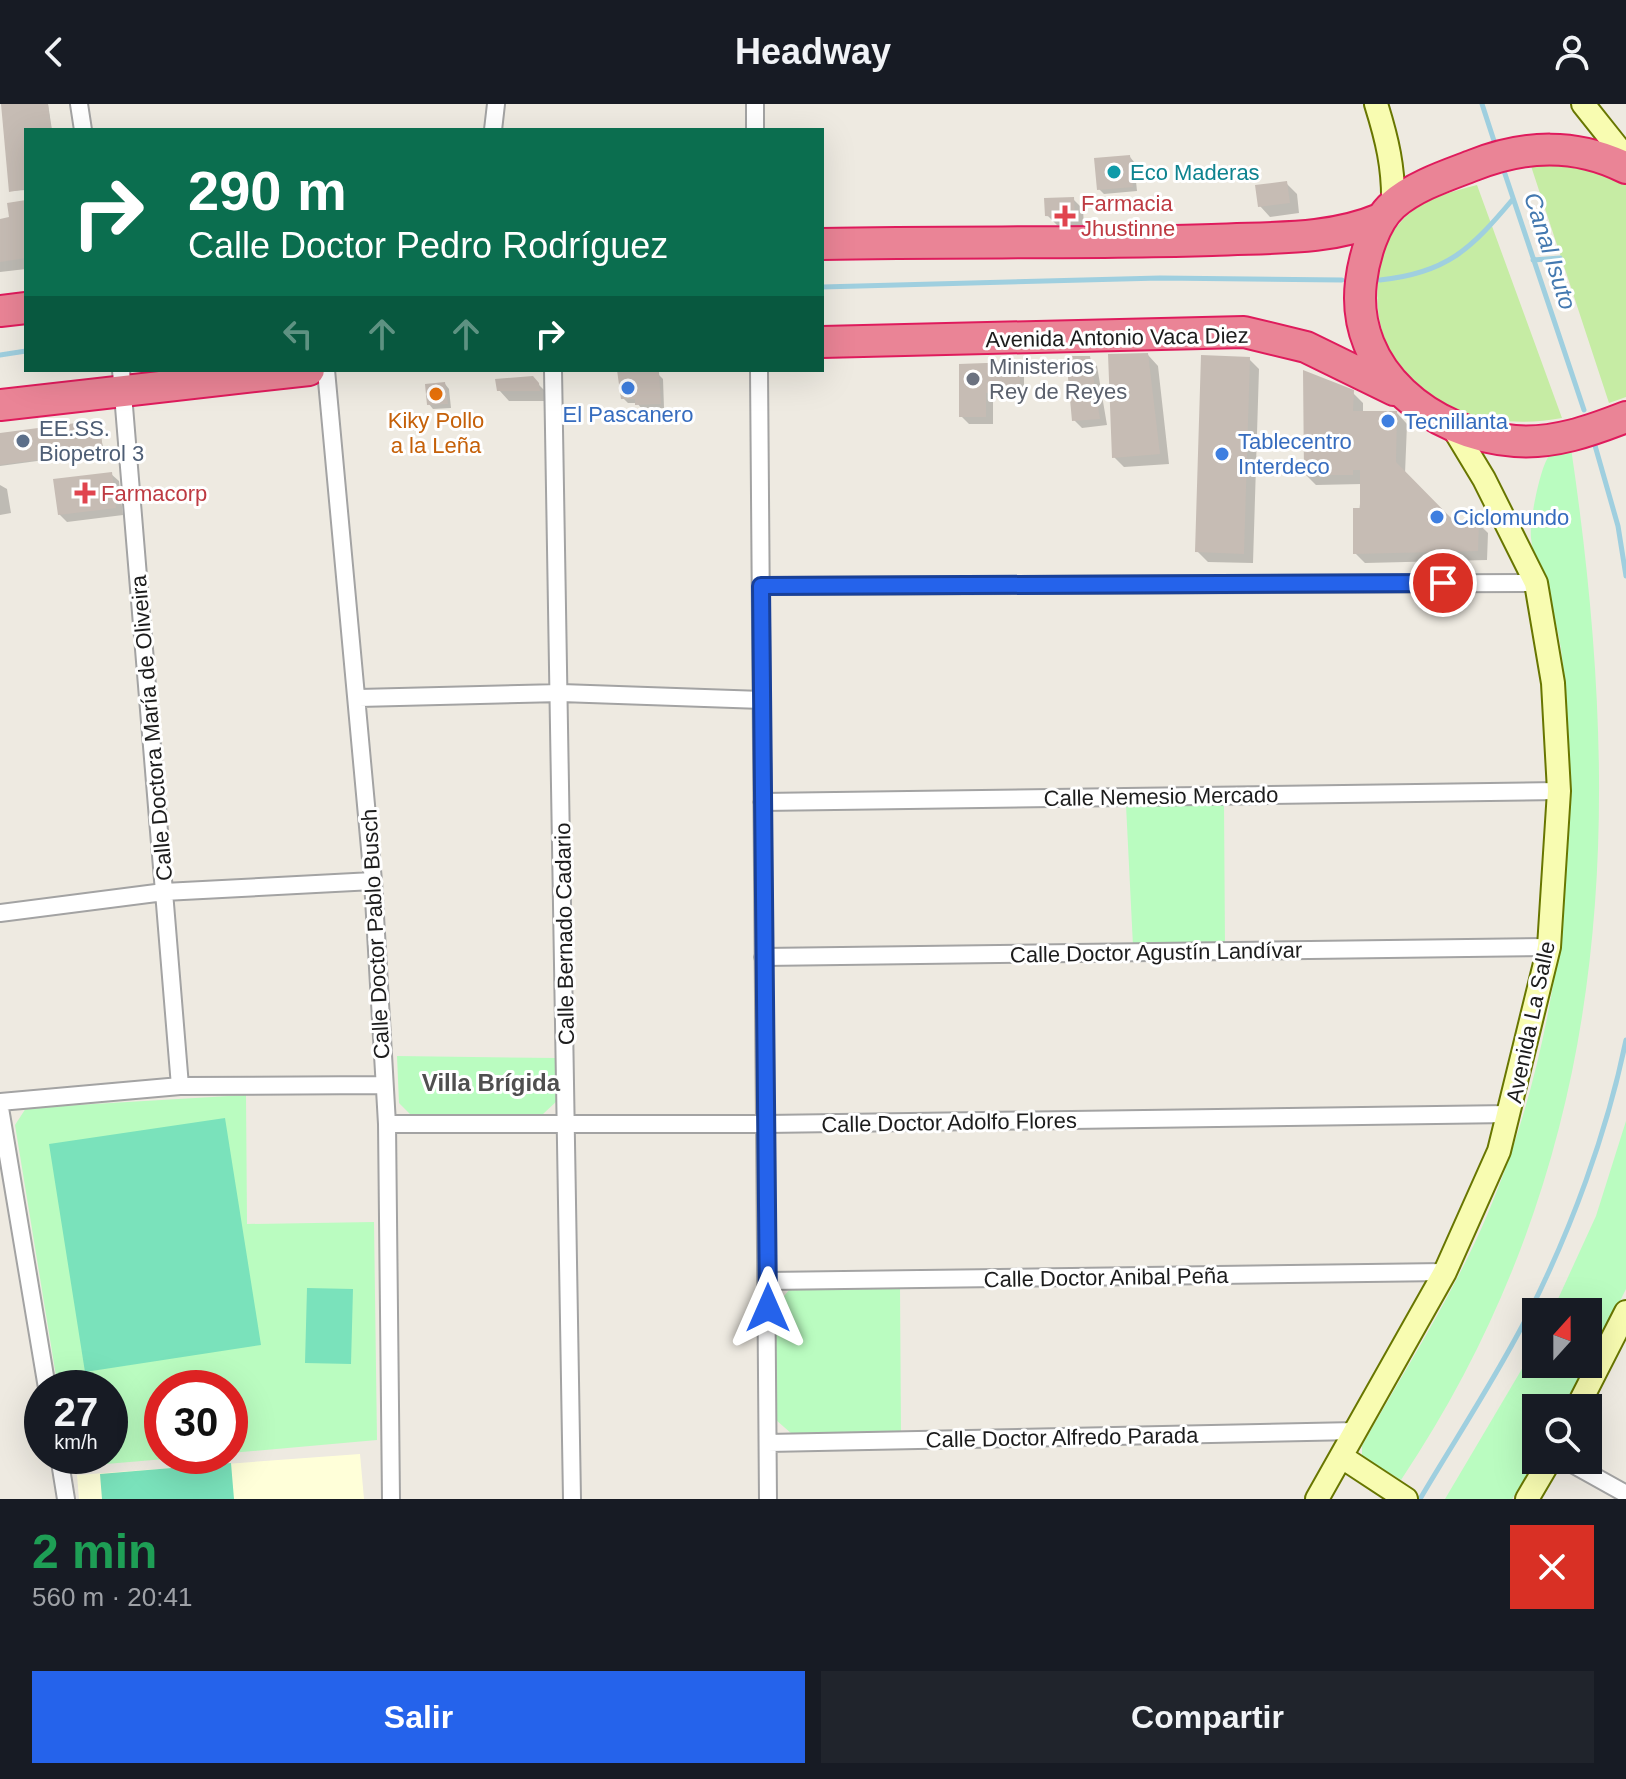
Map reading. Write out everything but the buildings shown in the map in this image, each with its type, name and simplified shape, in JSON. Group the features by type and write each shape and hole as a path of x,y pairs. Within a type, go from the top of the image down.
{"highway":[{"path":"824,244 1144,242 1304,236 1352,231 1459,171 1515,152 1570,149 1607,158 1626,168"},
{"path":"1387,212 1363,269 1359,298 1370,350 1400,392 1452,426 1483,436 1515,441 1551,440 1589,432 1626,417"},
{"path":"0,311 24,308"},
{"name":"Avenida Antonio Vaca Diez","path":"824,342 1244,332 1306,347 1400,392"},
{"path":"0,405 122,380 272,372"}],"main road":[{"path":"1376,104 1390,143 1387,212"},
{"path":"1583,104 1626,158"},
{"name":"Avenida La Salle","path":"1317,1499 1445,1272 1499,1151 1549,947 1559,791 1553,683 1536,583 1484,479 1452,426"},
{"path":"1584,1394 1626,1312"},
{"path":"1342,1457 1398,1493"},
{"path":"1527,1499 1542,1474"}],"street":[{"path":"79,104 83,128"},
{"path":"493,128 496,104"},
{"path":"755,104 755,128"},
{"name":"Calle Doctor Pablo Busch","path":"326,372 359,698 387,1124 391,1499"},
{"name":"Calle Bernado Cadario","path":"553,372 561,693 572,1499"},
{"path":"759,372 768,1499"},
{"name":"Calle Doctora María de Oliveira","path":"122,380 180,1086"},
{"path":"761,586 1536,583"},
{"path":"359,698 561,693 762,700"},
{"name":"Calle Nemesio Mercado","path":"762,802 1559,791"},
{"path":"0,913 164,892 373,881"},
{"name":"Calle Doctor Agustín Landívar","path":"763,957 1549,947"},
{"path":"44,1370 0,1105 180,1086 383,1085"},
{"name":"Calle Doctor Adolfo Flores","path":"387,1124 766,1124 1510,1114"},
{"name":"Calle Doctor Anibal Peña","path":"768,1281 1445,1272"},
{"name":"Calle Doctor Alfredo Parada","path":"768,1443 1356,1431"},
{"path":"62,1474 66,1499"},
{"path":"1590,1474 1626,1494"}],"shaded area":[{"path":"360,1454 364,1499 79,1499 77,1475 128,1474 128,1471 144,1470 144,1474 248,1474 248,1462"}],"green space":[{"path":"1557,159 1626,178 1626,397 1609,403 1531,166"},
{"path":"1477,185 1562,418 1527,422 1493,420 1461,411 1432,397 1408,377 1390,352 1380,320 1378,283 1383,254 1391,236 1402,220 1425,203"},
{"path":"1571,448 1588,586 1598,721 1598,853 1587,983 1563,1110 1526,1236 1472,1359 1401,1480 1362,1456 1362,1446 1445,1302 1488,1213 1526,1104 1552,989 1566,872 1569,814 1567,712 1559,637 1536,560 1531,531 1536,496 1546,462 1553,452"},
{"path":"1224,804 1225,946 1133,946 1126,805"},
{"path":"397,1056 556,1058 558,1100 543,1114 410,1114 399,1103"},
{"path":"246,1095 247,1224 374,1222 377,1440 248,1451 248,1370 144,1370 144,1461 128,1462 128,1370 55,1370 15,1125 26,1108"},
{"path":"225,1118 261,1345 85,1370 49,1144"},
{"path":"1626,1121 1626,1289 1602,1337 1602,1298 1558,1298 1596,1216"},
{"path":"307,1288 353,1289 351,1364 305,1363"},
{"path":"900,1288 901,1432 792,1434 776,1420 776,1306 789,1290"},
{"path":"1522,1369 1522,1378 1582,1378 1574,1394 1522,1394 1522,1474 1528,1474 1512,1499 1445,1499"},
{"path":"100,1474 232,1474 234,1499 102,1499"}],"waterway":[{"name":"Canal Isuto","path":"1482,104 1496,147"},
{"name":"Canal Isuto","path":"1503,168 1584,410"},
{"path":"1380,280 1423,271 1456,256 1484,232 1513,199"},
{"path":"1533,260 1560,258"},
{"path":"824,287 1160,278 1342,280"},
{"path":"0,355 24,351"},
{"path":"1594,442 1618,526 1626,576"},
{"path":"1420,1499 1516,1338 1544,1283 1598,1145 1626,1040"}],"place":[{"name":"Eco Maderas","path":"1114,172"},
{"name":"Farmacia Jhustinne","path":"1065,216"},
{"name":"Ministerios Rey de Reyes","path":"973,379"},
{"name":"El Pascanero","path":"628,388"},
{"name":"Kiky Pollo a la Leña","path":"436,394"},
{"name":"Tecnillanta","path":"1388,421"},
{"name":"EE.SS. Biopetrol 3","path":"23,441"},
{"name":"Tablecentro Interdeco","path":"1222,454"},
{"name":"Farmacorp","path":"85,493"},
{"name":"Ciclomundo","path":"1437,517"}],"district":[{"name":"Villa Brígida","path":"491,1083"}],"route":[{"path":"768,1308 761,586 1443,583"}]}
